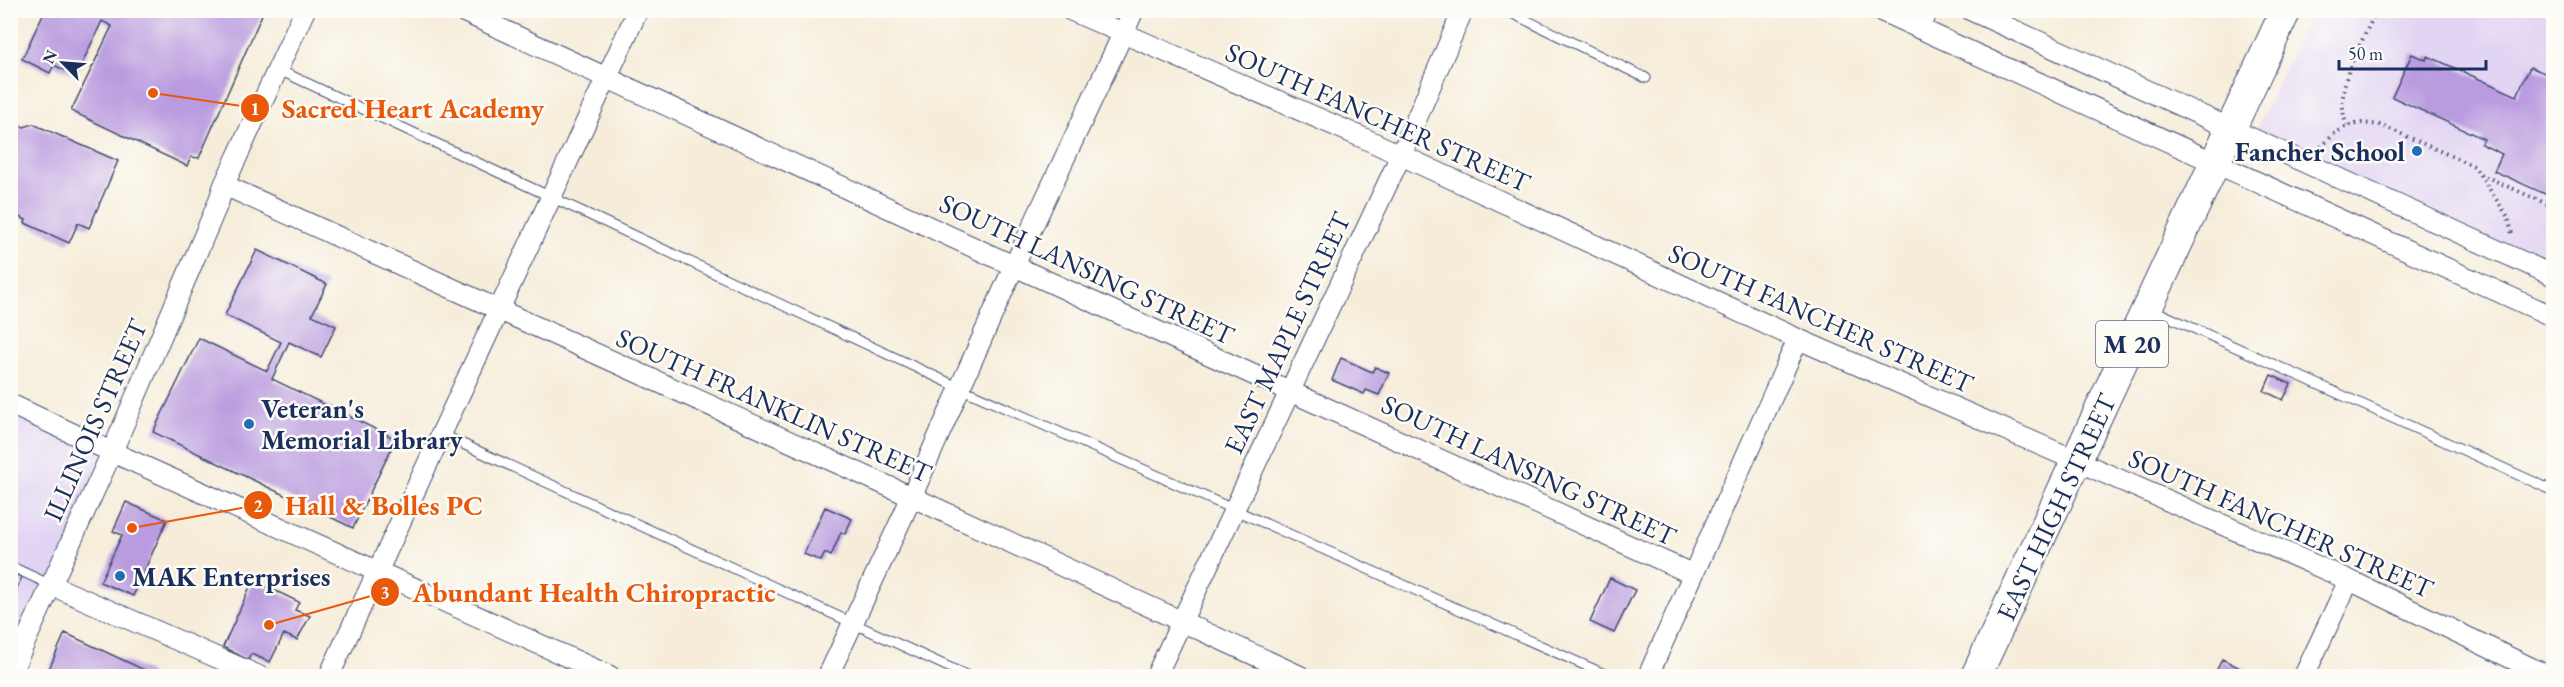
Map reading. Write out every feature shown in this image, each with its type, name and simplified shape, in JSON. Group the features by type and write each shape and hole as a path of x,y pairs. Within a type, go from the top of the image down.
{"main road":[{"name":"EAST HIGH STREET","path":"1976,676 2217,164 2286,10"}],"street":[{"name":"ILLINOIS STREET","path":"10,675 112,452 214,214 224,185 305,10"},
{"name":"SOUTH LANSING STREET","path":"460,10 1014,266 1692,574"},
{"path":"329,676 376,570 638,10"},
{"name":"SOUTH FANCHER STREET","path":"1070,10 1401,155 1798,339 2349,580 2547,676"},
{"path":"828,676 912,496 1014,266 1134,10"},
{"name":"EAST MAPLE STREET","path":"1156,676 1183,623 1234,508 1401,155 1463,10"},
{"path":"1879,10 2553,317"},
{"path":"1920,29 1928,10"},
{"path":"1970,10 2553,276"},
{"name":"SOUTH FRANKLIN STREET","path":"224,185 912,496 1300,676"},
{"path":"1648,676 1798,339"},
{"path":"10,404 610,676"},
{"path":"2304,676 2349,580"},
{"path":"51,585 259,676"}],"lane":[{"path":"1505,10 1646,78"},
{"path":"278,69 960,388 1609,676"},
{"path":"2149,308 2553,490"},
{"path":"441,434 968,676"},
{"path":"10,566 51,585"}],"path":[{"path":"2347,126 2342,100 2344,84 2375,13"},
{"path":"2321,147 2335,133 2347,126 2361,123 2381,125 2474,166 2508,217 2512,234"},
{"path":"2480,174 2553,207"}],"shaded area":[{"name":"Fancher School","path":"2311,11 2553,11 2553,276 2252,138"},
{"path":"11,404 112,452 11,676"}],"building":[{"path":"45,10 264,10 199,158 191,157 187,166 71,111 112,26 102,21 76,76 54,65 50,73 22,59"},
{"name":"Fancher School","path":"2412,54 2426,60 2428,56 2517,96 2530,67 2554,77 2554,198 2494,171 2502,154 2481,144 2484,139 2392,97"},
{"path":"10,121 24,127 33,124 118,161 89,228 78,223 69,243 25,223 26,220 15,215 10,225"},
{"path":"257,250 327,284 312,315 336,326 321,357 289,342 272,379 396,439 353,528 153,432 199,338 267,371 281,342 225,315"},
{"path":"1341,358 1372,372 1375,367 1389,373 1379,395 1366,390 1364,394 1332,380"},
{"path":"2271,375 2291,384 2283,400 2264,391"},
{"path":"126,502 167,520 133,596 100,582 122,535 113,531"},
{"path":"825,507 852,519 845,534 841,532 831,556 825,553 821,561 804,554"},
{"path":"10,572 22,577 10,603"},
{"path":"1610,578 1635,590 1614,633 1590,622"},
{"path":"253,580 299,602 295,610 310,616 297,640 284,634 270,662 251,654 248,660 223,647"},
{"path":"65,633 151,673 149,676 46,676"},
{"path":"2222,659 2244,670 2241,676 2214,676"}],"place":[{"name":"Sacred Heart Academy","path":"153,93"},
{"name":"Fancher School","path":"2417,151"},
{"name":"Veteran's Memorial Library","path":"249,424"},
{"name":"Hall & Bolles PC","path":"132,528"},
{"name":"MAK Enterprises","path":"120,576"},
{"name":"Abundant Health Chiropractic","path":"269,625"}]}
